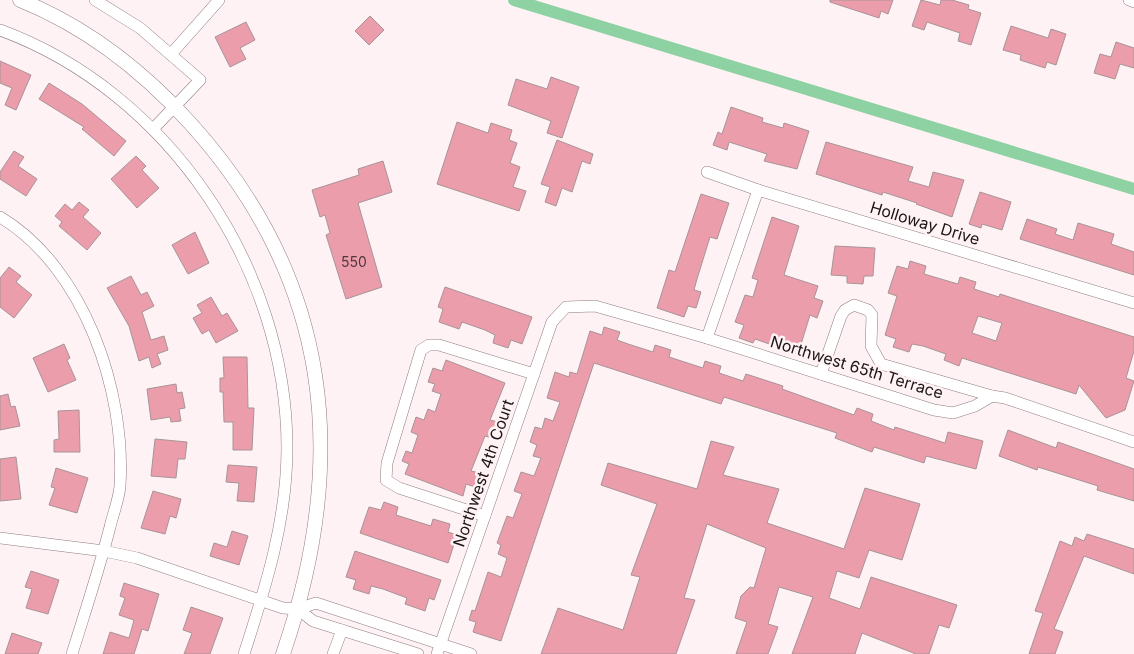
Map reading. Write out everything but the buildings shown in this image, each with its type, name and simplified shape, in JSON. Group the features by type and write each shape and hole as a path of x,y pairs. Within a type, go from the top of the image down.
{"street":[{"path":"20,0 57,17 107,47 148,79 175,106 223,161 254,206 284,266 306,335 319,410 320,478 314,537 298,609 283,654"},
{"path":"96,0 140,28 172,53 200,80 153,129"},
{"path":"172,53 219,0"},
{"path":"1129,0 1134,2"},
{"path":"0,30 32,44 78,70 104,88 153,129 204,192 227,226 250,273 271,334 283,398 287,447 282,516 273,563 244,654"},
{"name":"Holloway Drive","path":"707,172 758,190 1134,303"},
{"path":"707,338 758,190"},
{"path":"0,217 14,226 52,264 80,305 101,350 119,425 120,487 104,551 72,654"},
{"path":"821,374 841,316 845,310 854,305 868,310 872,315 872,346 881,364 992,396 1005,398 1134,442"},
{"name":"Northwest 65th Terrace","path":"566,307 595,306 707,338 934,410 953,413 975,406 992,396"},
{"name":"Northwest 4th Court","path":"439,649 552,322 566,307"},
{"path":"485,516 399,488 386,480 387,463 421,350 429,345 439,345 534,374"},
{"path":"0,538 104,551 137,558 283,608 298,609 316,603 439,649 471,654"},
{"path":"298,609 313,621 418,654"},
{"path":"333,654 342,630"}],"waterway":[{"path":"514,0 1134,189"}]}
